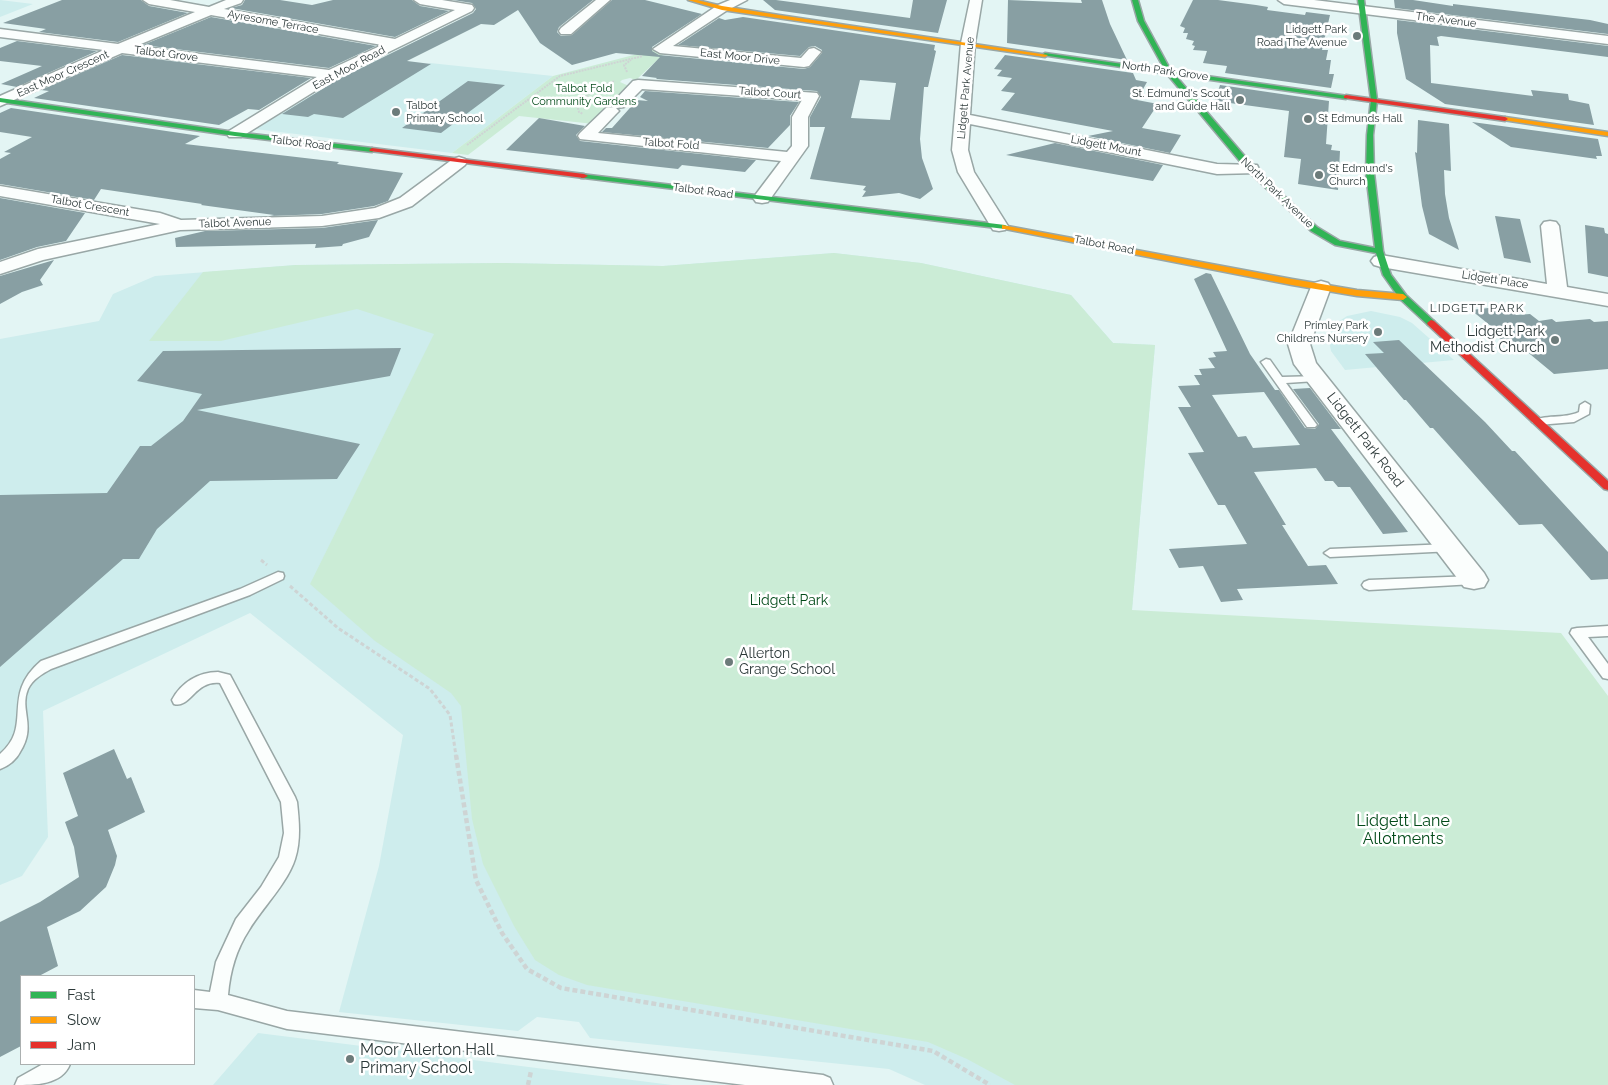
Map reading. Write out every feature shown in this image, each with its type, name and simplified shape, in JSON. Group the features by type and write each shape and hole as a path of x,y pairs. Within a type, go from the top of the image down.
{"street":[{"name":"Ayresome Terrace","path":"149,0 396,43"},
{"name":"East Moor Crescent","path":"2,101 121,48 237,0"},
{"path":"420,0 439,1"},
{"path":"566,31 604,0"},
{"name":"North Park Grove","path":"691,0 722,8 1608,134"},
{"path":"660,49 722,8 741,0"},
{"name":"Lidgett Park Avenue","path":"976,0 968,42 960,150 966,172 999,226"},
{"name":"North Park Avenue","path":"1134,0 1141,22 1169,72 1251,170 1314,229 1338,243 1380,256"},
{"name":"The Avenue","path":"1284,0 1361,5 1608,40"},
{"name":"East Moor Road","path":"235,134 331,75 468,8 439,1"},
{"path":"1361,5 1374,100 1370,135 1370,174 1380,256 1387,275 1403,297 1608,487"},
{"name":"Talbot Grove","path":"0,32 331,75"},
{"name":"East Moor Drive","path":"660,49 804,63 814,52"},
{"name":"Talbot Fold","path":"638,84 586,136 651,144 720,148 790,157"},
{"name":"Talbot Court","path":"638,84 702,90 812,96 800,117 800,146 790,157 762,198"},
{"name":"Talbot Road","path":"2,101 235,134 999,226 1320,287 1380,296 1403,297"},
{"name":"Lidgett Mount","path":"963,118 1217,169 1251,170"},
{"name":"Talbot Avenue","path":"0,268 38,256 180,225 322,221 379,212 406,202 453,161"},
{"name":"Talbot Crescent","path":"0,191 160,218 180,225"},
{"path":"1550,226 1558,290"},
{"name":"Lidgett Place","path":"1380,256 1608,300"},
{"name":"Lidgett Park Road","path":"1320,287 1299,344 1305,364 1474,580"}],"lane":[{"path":"1266,362 1311,425"},
{"path":"1280,380 1316,378"},
{"path":"1538,422 1574,419 1584,414 1585,405"},
{"path":"1330,553 1449,548"},
{"path":"0,762 10,756 22,736 18,700 20,691 27,678 46,665 226,599 278,576"},
{"path":"1369,585 1474,580"},
{"path":"1608,631 1577,633 1608,674"},
{"path":"180,700 191,686 213,676 225,679 289,802 292,833 286,859 267,892 242,925 222,968 218,1001"},
{"path":"195,999 218,1001 287,1020 824,1085"},
{"path":"25,1085 59,1065"}],"path":[{"path":"453,161 527,100 560,76 637,57 660,49"},
{"path":"527,100 577,105 597,87 628,75 624,64 637,57"},
{"path":"621,78 638,84"},
{"path":"261,560 338,628 430,689 450,715 476,880 502,933 527,969 561,988 933,1051 990,1085"}],"shaded area":[{"path":"0,0 33,4 0,17"},
{"name":"Talbot Primary School","path":"430,63 553,76 452,153 255,129 314,94 416,72"},
{"name":"Lidgett Park","path":"834,253 921,263 1071,295 1113,343 1155,345 1132,610 1258,1085 925,1085 889,1069 590,1038 579,1022 537,1017 518,1031 339,1012 379,866 403,735 250,613 43,711 48,837 22,876 0,885 0,339 99,321 113,294 155,276 296,265 503,263 663,266"},
{"name":"Primley Park Childrens Nursery","path":"1371,311 1400,317 1412,323 1454,360 1345,370 1331,351 1329,341 1338,322 1347,316"},
{"name":"Moor Allerton Hall Primary School","path":"258,1033 672,1085 213,1085"}],"green space":[{"name":"Talbot Fold Community Gardens","path":"651,49 667,51 636,80 630,78 620,82 631,87 594,124 519,116 468,155 452,153 553,76"},
{"name":"Lidgett Park","path":"834,253 921,263 1071,295 1113,343 1155,345 1132,610 1561,633 1608,696 1608,1085 1015,1085 967,1059 928,1042 587,985 559,975 535,960 514,926 483,864 472,819 461,706 451,693 375,641 310,584 434,334 357,309 221,341 149,341 203,272 296,265 503,263 663,266"}],"building":[{"path":"62,0 141,0 149,6 188,13 118,42 39,32 46,29 3,23"},
{"path":"245,0 280,0 312,5 333,0 412,0 420,6 449,11 395,37 231,8 242,5"},
{"path":"453,0 593,0 559,27 557,32 561,36 572,35 612,0 645,0 702,14 652,47 652,51 659,55 804,69 810,67 822,53 822,50 815,46 809,47 800,56 678,45 719,18 725,20 743,17 935,45 934,50 936,51 928,87 924,87 920,139 922,158 933,189 920,199 899,193 862,197 866,191 863,190 866,186 810,179 825,127 810,127 810,117 821,97 817,91 656,79 642,76 660,57 616,53 572,65 540,43 518,10 494,25 481,24 407,61 431,64 343,118 314,114 308,117 282,114 337,80 473,13 476,9 472,3","holes":["860,80 896,83 890,120 851,118"]},
{"path":"763,0 776,0 910,18 913,0 947,0 938,33 775,10"},
{"path":"1008,0 1082,3 1081,0 1102,0 1110,24 1127,60 1007,43"},
{"path":"1193,0 1218,0 1256,5 1268,7 1267,10 1305,15 1306,12 1330,15 1322,50 1328,50 1326,60 1331,60 1329,74 1334,74 1331,88 1225,73 1227,66 1203,63 1207,51 1193,50 1195,46 1192,45 1194,41 1186,39 1188,33 1183,33 1185,28 1180,26"},
{"path":"1394,0 1413,0 1453,6 1453,4 1590,20 1608,24 1608,34 1395,8"},
{"path":"211,17 376,46 329,68 143,45"},
{"path":"1397,20 1608,46 1608,57 1441,36 1437,37 1439,46 1430,45 1431,83 1533,96 1531,90 1568,94 1569,100 1589,104 1594,125 1445,104 1406,79 1397,33"},
{"path":"17,41 97,51 17,87 1,84 42,66 0,61 0,48"},
{"path":"122,55 311,78 259,110 248,109 219,125 34,98 49,91 41,90"},
{"path":"1005,55 1133,73 1136,80 1147,82 1137,100 1158,104 1142,128 1181,135 1170,153 1088,136 1113,131 1001,110 1015,93 1001,91 1012,78 997,76 1002,70 994,69"},
{"path":"468,81 505,85 441,133 402,128"},
{"path":"1220,85 1329,101 1326,144 1332,145 1331,150 1340,151 1338,190 1298,184 1301,159 1284,157 1289,111 1215,101"},
{"path":"645,91 799,102 790,116 790,125 768,148 602,132 606,128 612,128 637,100 648,101 640,97"},
{"path":"11,108 200,136 185,144 339,162 337,164 403,173 388,201 374,206 322,214 270,216 274,215 101,189 94,200 0,184 0,159 11,153 4,152 32,137 0,132 0,113"},
{"path":"539,118 585,126 576,135 580,141 756,160 745,172 682,165 678,169 506,150"},
{"path":"1418,120 1449,124 1451,171 1444,170 1445,194 1449,218 1459,250 1429,234 1422,206 1415,152 1417,153"},
{"path":"1472,122 1598,139 1602,156 1596,156 1597,159 1511,147"},
{"path":"1055,143 1163,165 1153,181 1006,155"},
{"path":"0,198 85,213 66,241 37,247 0,260"},
{"path":"1495,216 1520,219 1531,263 1504,258"},
{"path":"378,220 369,237 343,244 342,246 315,248 316,244 176,247 175,238 205,231 322,228"},
{"path":"1585,225 1604,228 1605,233 1608,234 1608,277 1588,273"},
{"path":"54,260 40,280 43,285 22,292 0,304 0,276"},
{"path":"1206,273 1211,274 1250,354 1275,390 1279,390 1305,428 1315,429 1319,424 1293,389 1310,388 1341,429 1331,429 1408,532 1383,534 1350,487 1338,487 1333,481 1325,481 1316,468 1254,472 1286,525 1282,525 1308,566 1326,565 1338,584 1237,589 1243,600 1221,602 1203,566 1179,568 1169,549 1247,544 1225,505 1218,505 1188,453 1204,452 1178,407 1191,407 1178,386 1200,385 1194,375 1202,375 1199,369 1215,368 1208,358 1216,357 1213,352 1227,351 1194,279","holes":["1264,392 1300,445 1253,448 1246,436 1238,437 1212,395"]},
{"name":"Lidgett Park Methodist Church","path":"1506,306 1516,315 1530,314 1539,321 1552,319 1556,322 1590,319 1594,322 1608,321 1608,369 1554,374 1525,350 1514,351 1492,332 1497,331 1471,310"},
{"path":"1399,340 1485,422 1512,451 1515,451 1608,552 1608,579 1591,580 1542,524 1519,525 1433,428 1430,428 1404,400 1365,354 1384,353 1373,342"},
{"path":"401,348 390,376 197,410 360,444 337,479 210,481 157,529 139,559 123,559 0,667 0,495 107,493 140,446 151,446 183,421 202,394 137,381 163,351"},
{"path":"114,749 127,779 131,777 145,812 108,830 117,856 106,887 80,911 47,927 58,966 41,975 20,975 20,1047 0,1057 0,922 40,902 79,877 74,847 65,822 78,816 63,773"}],"traffic: fast":[{"path":"1135,0 1141,21 1169,72 1251,169 1314,229 1338,243 1379,251"},
{"path":"1361,0 1374,100 1370,135 1370,173 1379,251 1387,275 1403,297 1431,323"},
{"path":"1045,55 1346,97"},
{"path":"0,100 235,134 372,150"},
{"path":"584,176 1005,227"}],"traffic: slow":[{"path":"691,0 722,8 779,17 1045,55"},
{"path":"1505,119 1608,134"},
{"path":"1005,227 1292,282 1357,293 1403,297"}],"traffic: jam":[{"path":"1346,97 1505,119"},
{"path":"372,150 584,176"},
{"path":"1431,323 1608,487"}],"place":[{"name":"Lidgett Park Road The Avenue","path":"1357,36"},
{"name":"St. Edmund's Scout and Guide Hall","path":"1240,100"},
{"name":"Talbot Primary School","path":"396,112"},
{"name":"St Edmunds Hall","path":"1308,119"},
{"name":"St Edmund's Church","path":"1319,175"},
{"name":"Primley Park Childrens Nursery","path":"1378,332"},
{"name":"Lidgett Park Methodist Church","path":"1555,340"},
{"name":"Allerton Grange School","path":"729,662"},
{"name":"Moor Allerton Hall Primary School","path":"350,1059"}],"district":[{"name":"LIDGETT PARK","path":"1477,308"}],"park label":[{"name":"Lidgett Lane Allotments","path":"1403,830"}]}
